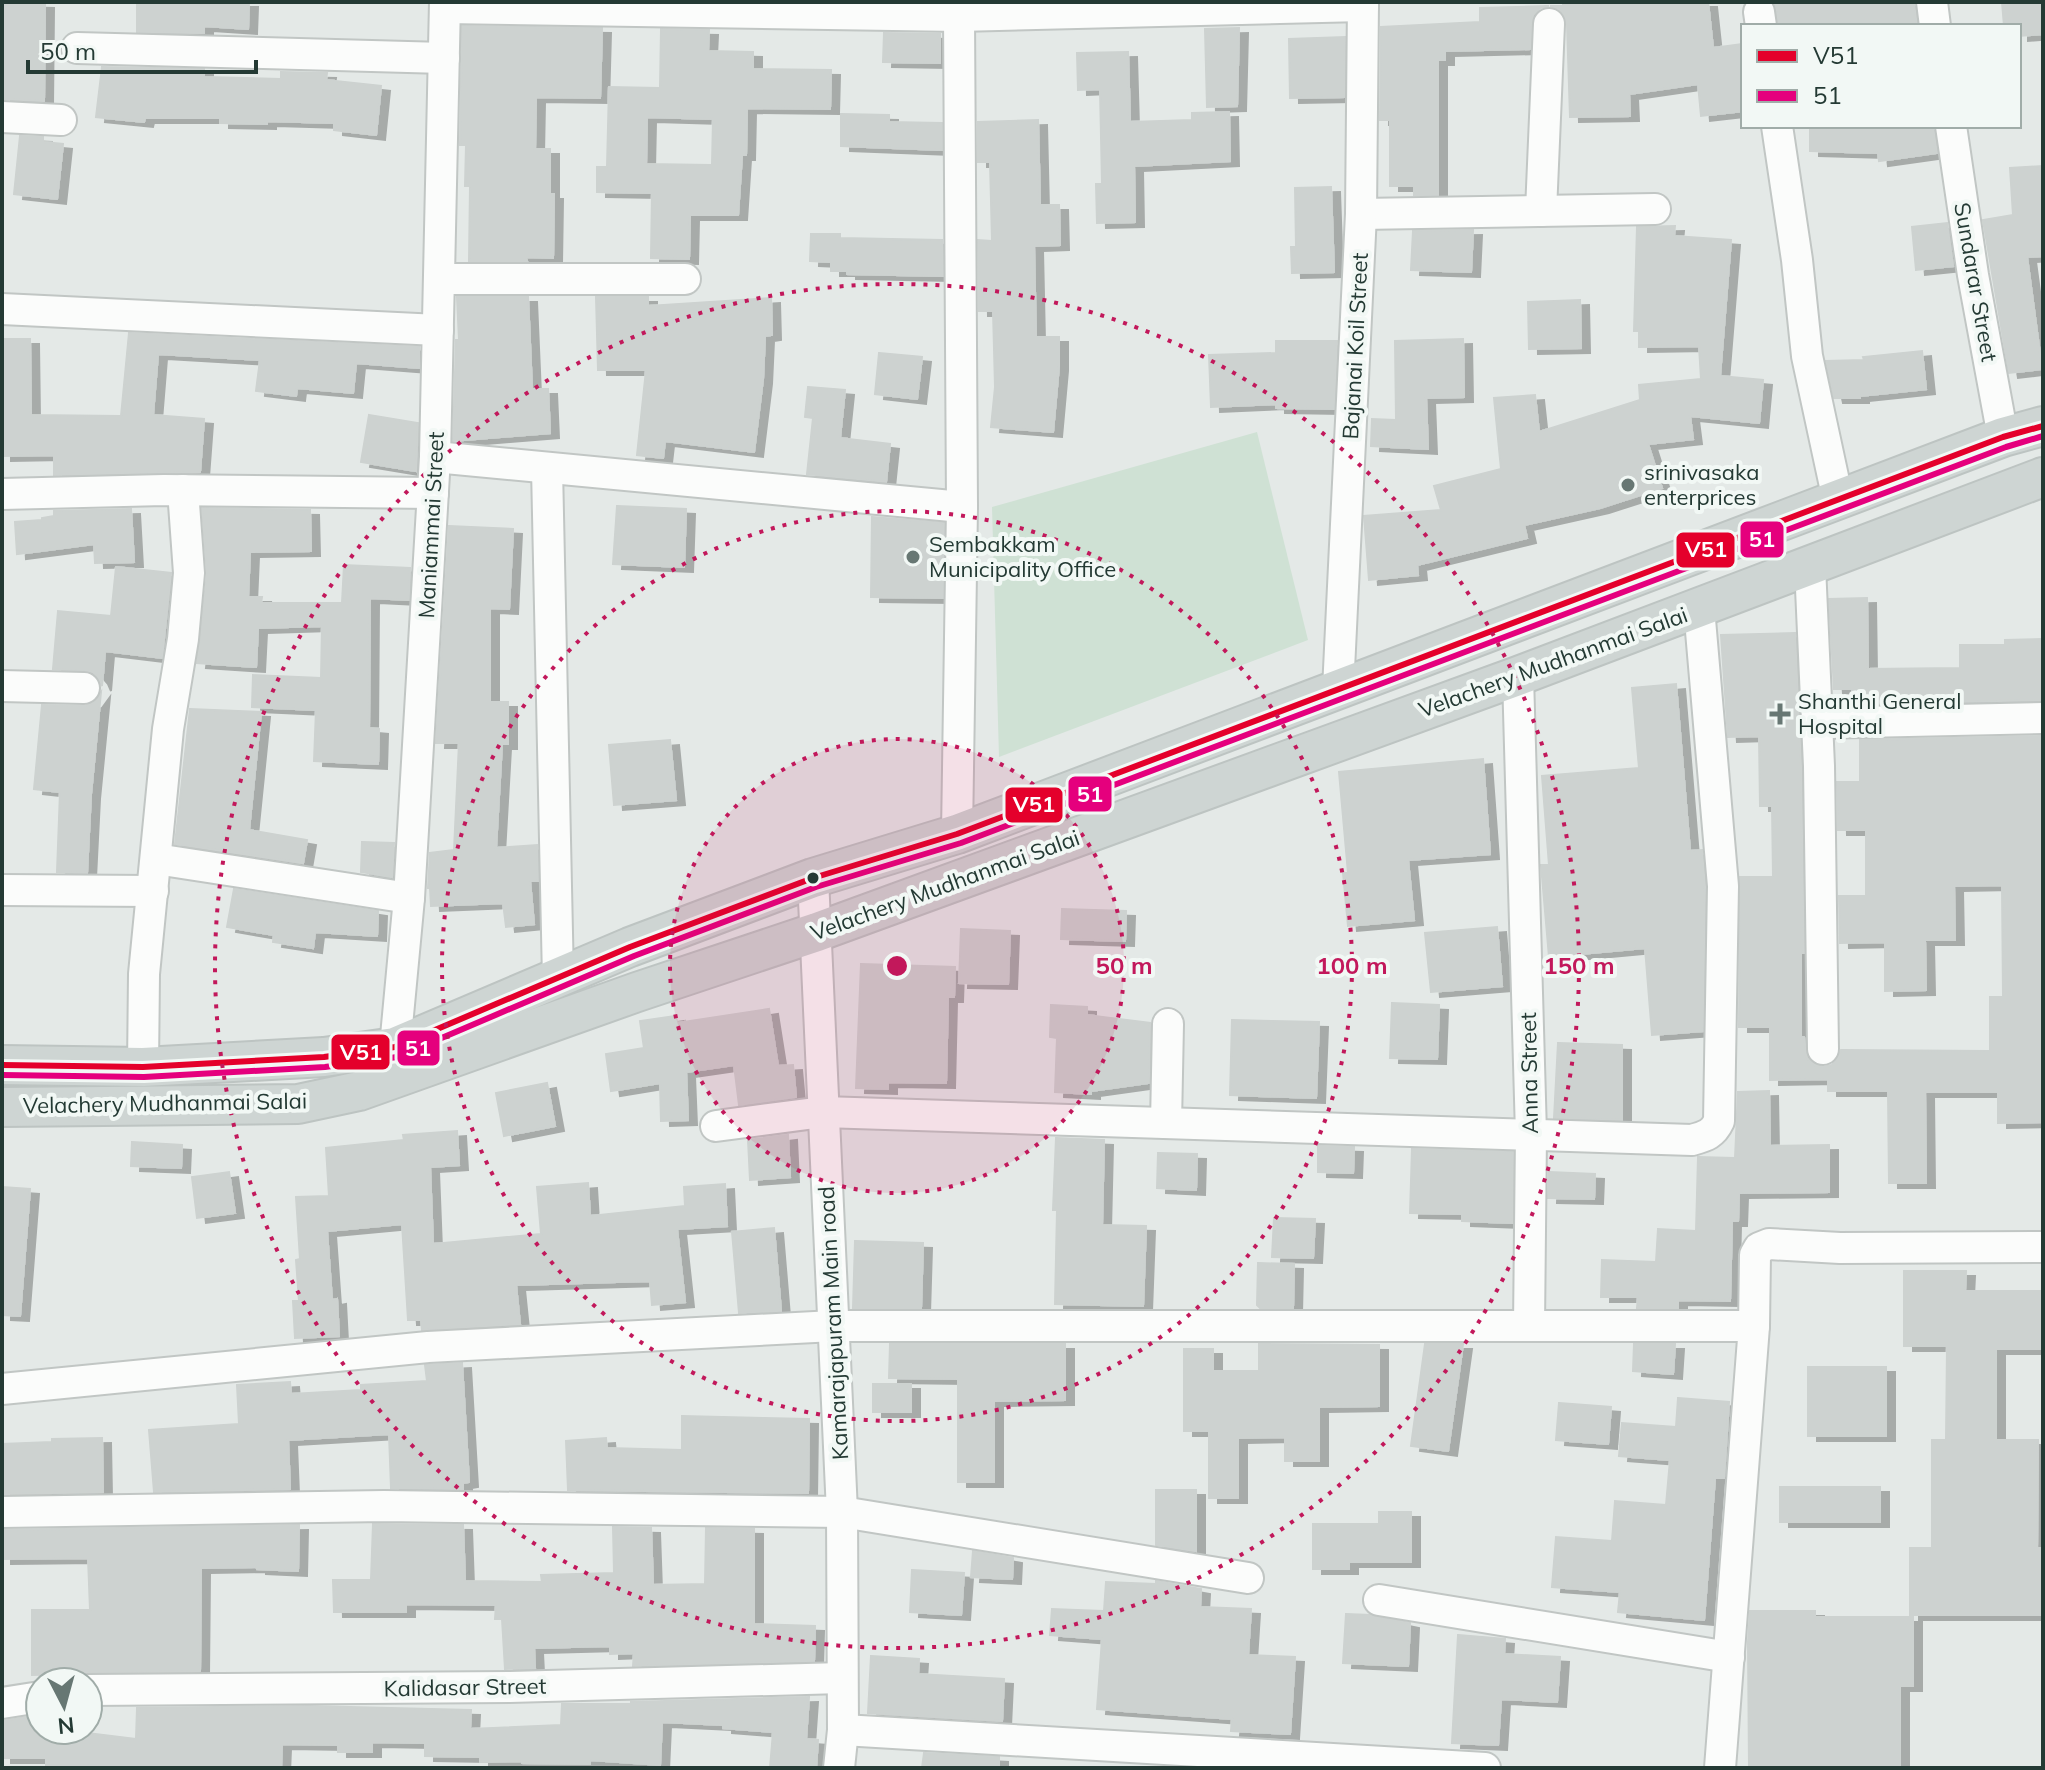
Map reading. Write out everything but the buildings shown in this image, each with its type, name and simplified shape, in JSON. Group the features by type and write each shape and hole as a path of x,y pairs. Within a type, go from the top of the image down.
{"main road":[{"name":"Velachery Mudhanmai Salai","path":"2,1065 143,1067 324,1057 395,1047 630,947 813,878 957,834 2003,437 2043,426"},
{"name":"Velachery Mudhanmai Salai","path":"2,1107 298,1104 359,1091 817,932 1518,676 2043,477"}],"street":[{"path":"1932,2 1935,24"},
{"path":"445,5 959,16 1363,4"},
{"name":"Bajanai Koil Street","path":"1338,690 1361,214 1363,4"},
{"name":"Maniammai Street","path":"395,1047 409,898 435,457 445,5"},
{"path":"957,834 962,507 959,16"},
{"path":"1541,211 1549,24"},
{"path":"77,48 444,58"},
{"path":"2,117 61,120"},
{"path":"1777,128 1797,260 1807,356 1838,500"},
{"name":"Sundarar Street","path":"1951,128 1973,275 2003,437"},
{"path":"1361,214 1655,209"},
{"path":"439,279 685,279"},
{"path":"2,309 438,330"},
{"path":"435,457 962,507"},
{"path":"547,468 558,979"},
{"path":"2,494 183,490 433,493"},
{"path":"143,1067 144,974 168,729 183,639 189,573 183,490"},
{"path":"1810,566 1817,723 1823,1049"},
{"path":"716,1126 823,1112 1692,1140 1715,1131 1719,1121 1723,886 1699,608"},
{"name":"Anna Street","path":"1518,676 1531,1134 1529,1326"},
{"path":"2,686 84,688"},
{"path":"1817,723 2043,718"},
{"path":"156,859 409,898"},
{"name":"Kamarajapuram Main road","path":"813,878 842,1512 843,1730 839,1768"},
{"path":"2,890 153,891"},
{"path":"1166,1123 1168,1024"},
{"path":"1720,1768 1754,1326 1753,1264 1759,1248 1769,1244 1840,1248 2043,1247"},
{"path":"2,1389 428,1347 834,1326 1754,1326"},
{"path":"2,1512 384,1506 842,1512 1248,1578"},
{"path":"1379,1600 1729,1657"},
{"name":"Kalidasar Street","path":"104,1690 510,1687 842,1678"},
{"path":"2,1703 24,1700"},
{"path":"843,1730 1485,1768"}],"green space":[{"path":"1257,432 1308,640 999,757 992,507"}],"transit line":[{"name":"V51","path":"2,1065 143,1067 324,1057 395,1047 630,947 813,878 957,834 2003,437 2043,426"},
{"name":"51","path":"2,1075 144,1077 325,1067 397,1057 634,956 816,887 961,843 2006,447 2043,436"}],"place":[{"name":"srinivasaka enterprices","path":"1628,485"},
{"name":"Sembakkam Municipality Office","path":"913,557"},
{"name":"Shanthi General Hospital","path":"1780,714"}]}
